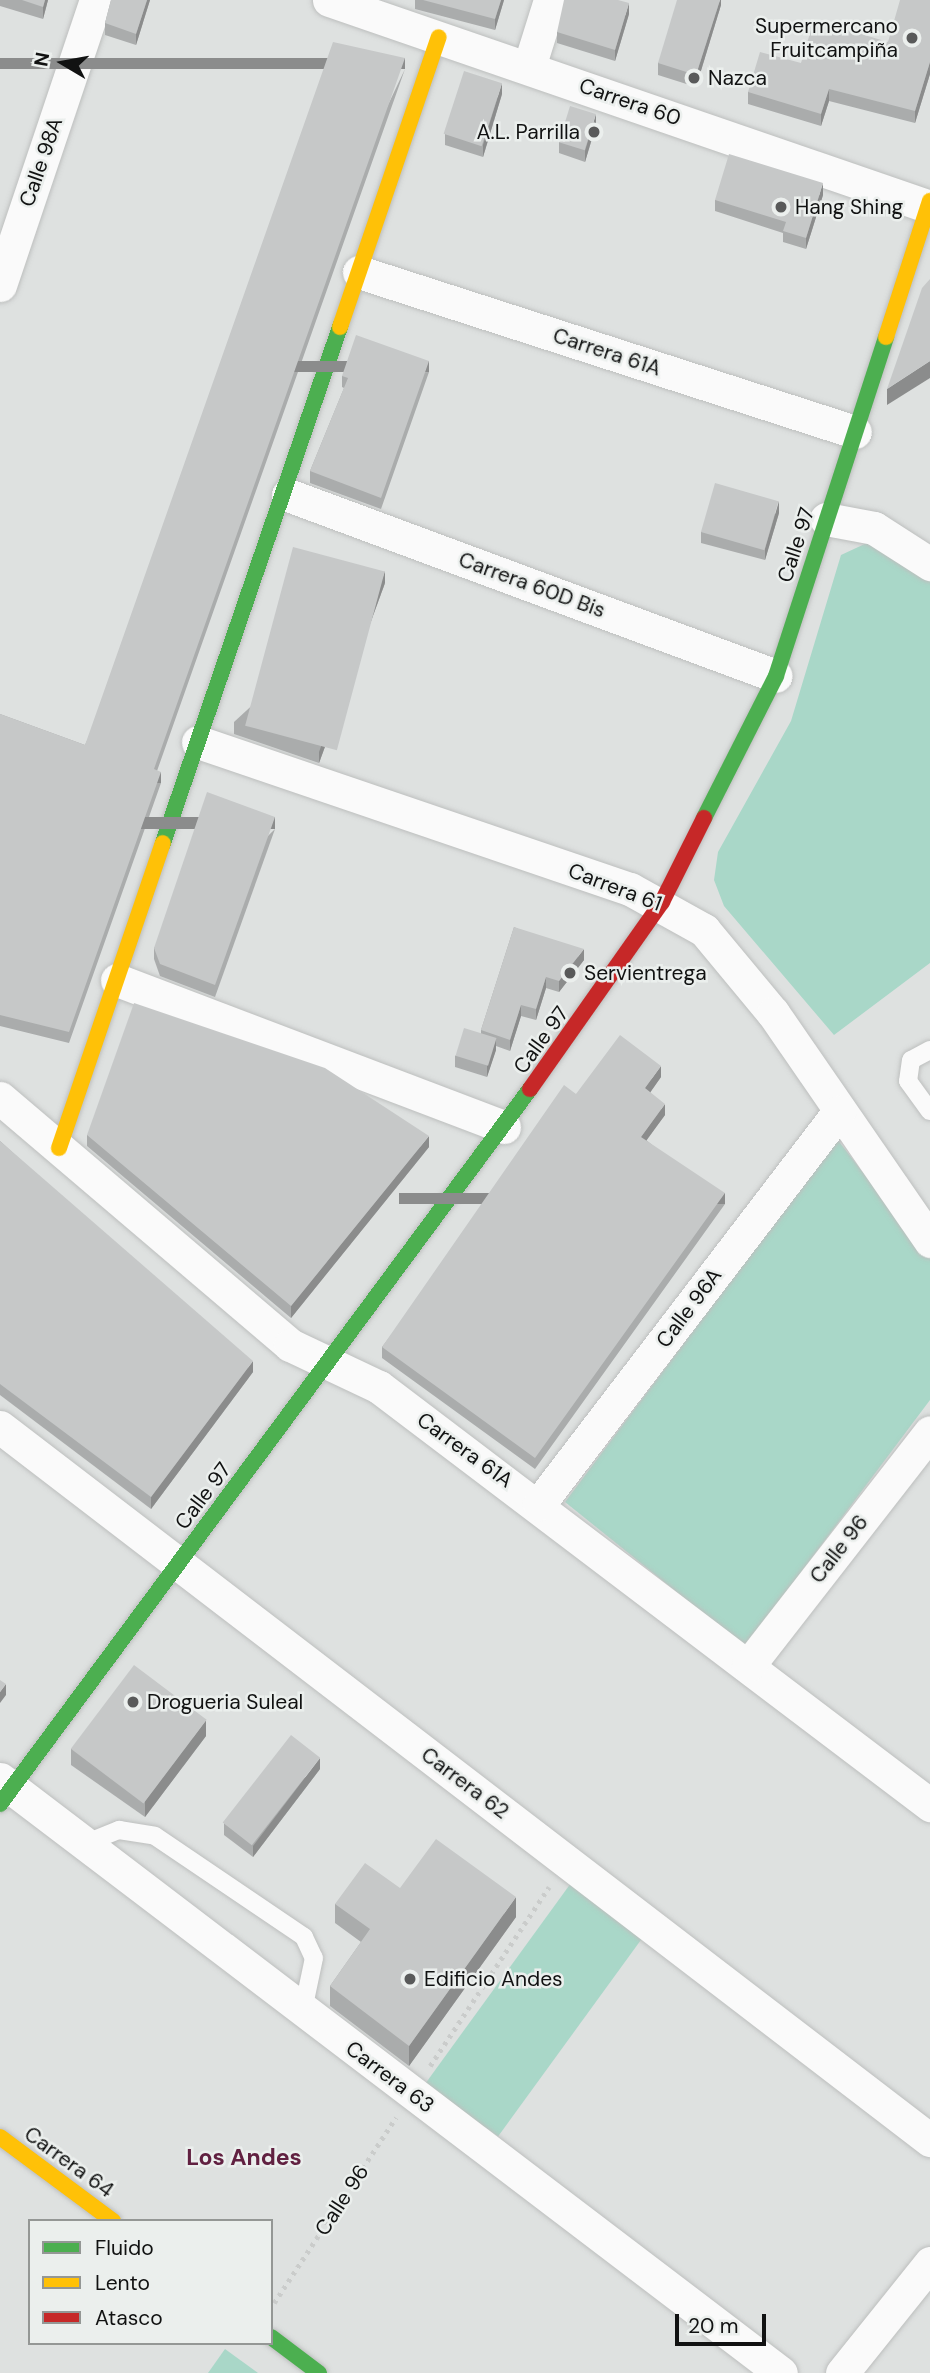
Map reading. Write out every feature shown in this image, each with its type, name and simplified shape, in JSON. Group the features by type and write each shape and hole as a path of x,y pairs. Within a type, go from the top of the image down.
{"street":[{"name":"Calle 98A","path":"0,285 96,0"},
{"name":"Carrera 60","path":"329,0 930,205"},
{"path":"529,67 550,0"},
{"path":"60,1148 198,742 288,495 359,272 439,37"},
{"name":"Calle 97","path":"4,1791 179,1564 504,1127 662,902 776,676 930,205"},
{"name":"Carrera 61A","path":"359,272 855,432"},
{"name":"Carrera 60D Bis","path":"288,495 776,676"},
{"path":"826,519 874,528 930,564"},
{"name":"Carrera 61","path":"198,742 662,902 713,941 773,1013 930,1241"},
{"path":"117,980 504,1127"},
{"name":"Carrera 61A","path":"0,1098 290,1345 326,1366 379,1387 539,1504 930,1805"},
{"name":"Calle 96A","path":"539,1504 839,1112"},
{"name":"Carrera 62","path":"0,1427 930,2140"},
{"name":"Calle 96","path":"748,1666 930,1432"},
{"name":"Carrera 63","path":"4,1791 84,1844 781,2373"},
{"name":"Carrera 64","path":"0,2137 110,2219"},
{"path":"842,2373 930,2263"},
{"path":"273,2338 319,2373"}],"lane":[{"path":"930,1050 911,1060 908,1081 930,1111"},
{"path":"84,1844 119,1830 155,1836 304,1937 314,1958 303,2010"}],"path":[{"name":"Calle 96","path":"273,2303 566,1861"}],"green space":[{"path":"869,542 930,580 930,963 834,1035 724,906 714,880 718,852 791,721 841,555"},
{"path":"837,1139 930,1259 930,1400 745,1647 565,1502"},
{"path":"571,1883 644,1936 498,2137 425,2084"},
{"path":"225,2349 258,2373 208,2373"}],"building":[{"path":"22,0 45,0 43,7"},
{"path":"111,0 147,0 136,34 105,23"},
{"path":"423,0 501,0 495,19"},
{"path":"564,0 618,0 629,3 615,50 557,32"},
{"path":"677,0 720,0 696,75 658,63"},
{"path":"900,0 930,0 930,62 915,111 829,89 821,114 748,92 760,52 801,63 814,20 888,42"},
{"path":"333,42 405,58 154,769 161,772 69,1032 0,1015 0,714 85,745"},
{"path":"464,71 502,83 482,146 444,134"},
{"path":"570,106 596,114 585,150 559,142"},
{"path":"729,154 823,183 806,238 783,231 786,222 715,200"},
{"path":"930,279 930,361 887,389 922,288"},
{"path":"356,335 429,361 381,498 310,471 348,378 342,376"},
{"path":"715,483 778,501 764,550 701,532"},
{"path":"293,547 385,572 337,750 245,726"},
{"path":"207,792 275,817 215,985 160,964 154,948"},
{"path":"514,927 584,949 559,981 546,977 536,1009 521,1005 510,1040 481,1030"},
{"path":"134,1003 325,1068 429,1136 291,1306 87,1135"},
{"path":"464,1028 497,1038 488,1066 456,1056"},
{"path":"620,1035 661,1066 645,1088 665,1104 641,1137 725,1193 535,1458 382,1347 564,1085 576,1094"},
{"path":"0,1141 253,1361 151,1497 0,1384"},
{"path":"134,1665 207,1720 143,1804 71,1749"},
{"path":"0,1680 6,1684 0,1692"},
{"path":"291,1735 320,1758 252,1845 223,1822"},
{"name":"Edificio Andes","path":"436,1839 516,1897 409,2046 330,1986 370,1929 335,1904 365,1863 400,1888"}],"traffic: fast":[{"path":"163,843 340,327"},
{"path":"704,818 776,676 886,337"},
{"path":"0,1804 530,1089"},
{"path":"273,2338 319,2373"}],"traffic: slow":[{"path":"340,327 439,37"},
{"path":"886,337 930,201"},
{"path":"59,1148 163,843"},
{"path":"0,2137 110,2219"}],"traffic: jam":[{"path":"530,1089 662,902 704,818"}],"place":[{"name":"Supermercano Fruitcampiña","path":"912,38"},
{"name":"Nazca","path":"694,78"},
{"name":"A.L. Parrilla","path":"594,132"},
{"name":"Hang Shing","path":"781,207"},
{"name":"Servientrega","path":"570,973"},
{"name":"Drogueria Suleal","path":"133,1702"},
{"name":"Edificio Andes","path":"410,1979"}],"district":[{"name":"Los Andes","path":"244,2157"}]}
